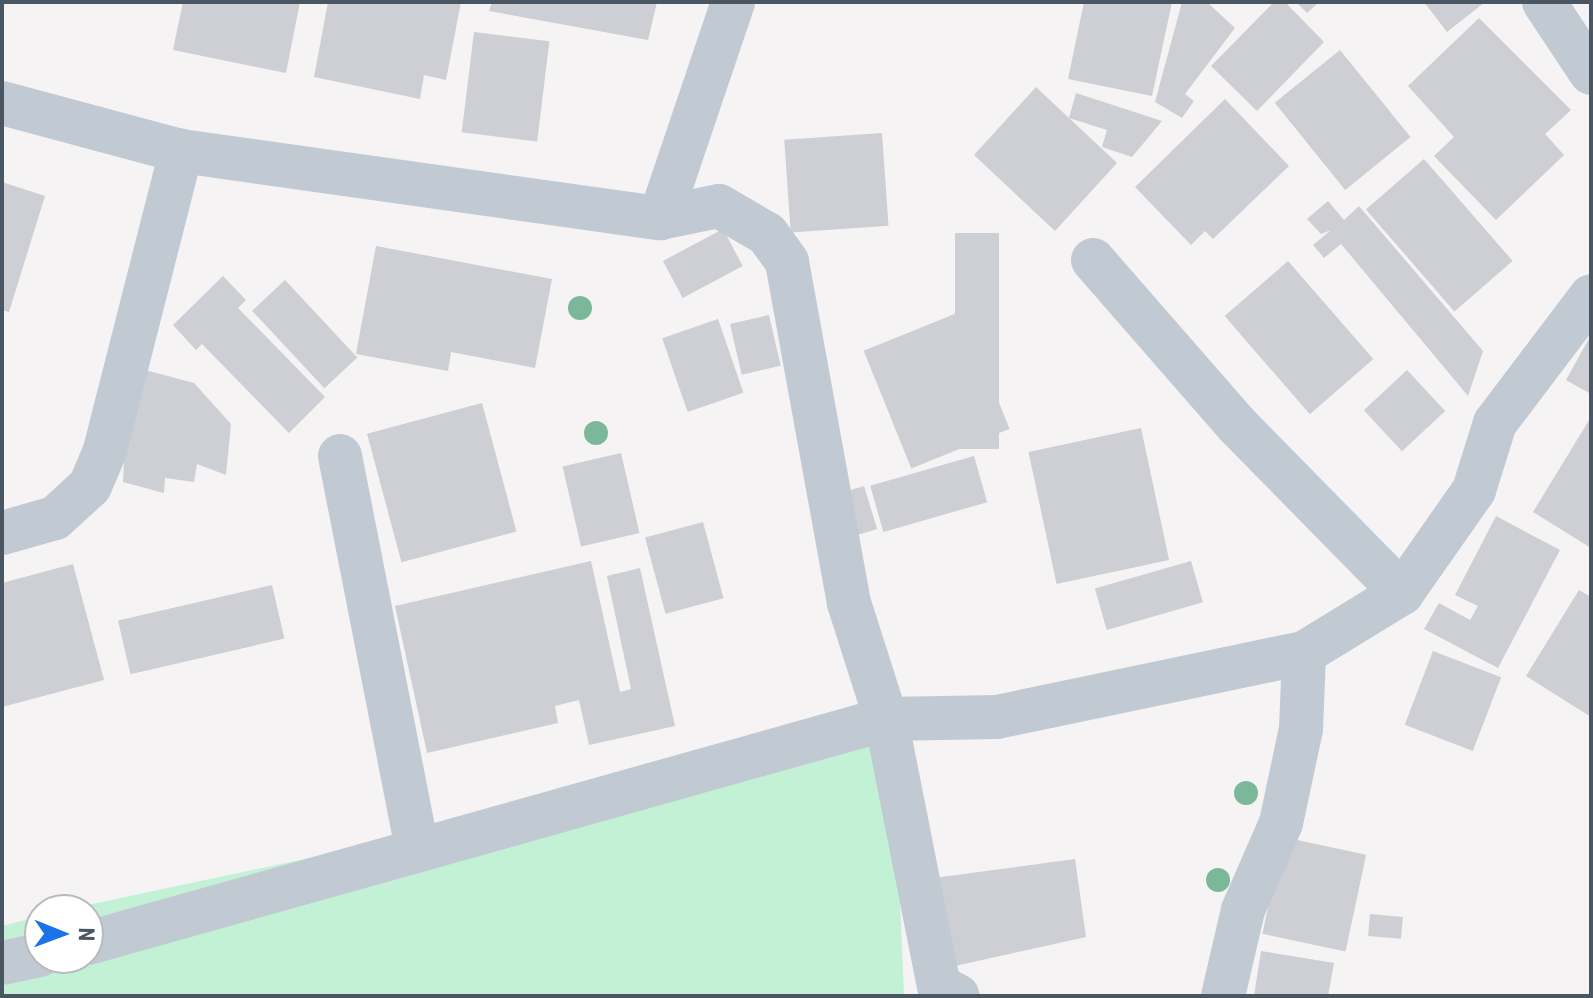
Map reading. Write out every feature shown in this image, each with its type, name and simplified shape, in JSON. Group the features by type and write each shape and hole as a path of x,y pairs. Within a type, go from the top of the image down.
{"street":[{"path":"660,218 733,2"},
{"path":"1544,2 1591,73"},
{"path":"2,103 181,151 660,218 719,206 767,234 787,262 849,603 886,719 939,986 958,996"},
{"path":"2,533 55,518 90,486 105,450 181,151"},
{"path":"1093,260 1206,392 1402,593"},
{"path":"104,938 886,719 997,717 1304,653 1402,593 1474,490 1495,423 1591,296"},
{"path":"340,456 417,850"},
{"path":"1223,996 1243,910 1281,823 1301,729 1304,653"},
{"path":"2,963 24,958"}],"green space":[{"path":"893,734 904,996 2,996 2,926 24,920 24,974 104,974 104,902"}],"building":[{"path":"183,2 300,2 286,73 173,50"},
{"path":"328,2 461,2 446,80 424,75 420,99 314,77"},
{"path":"492,2 657,2 648,40 489,11"},
{"path":"1084,2 1172,2 1152,96 1068,79"},
{"path":"1182,2 1207,2 1235,28 1185,94 1194,101 1182,118 1155,102"},
{"path":"1274,2 1285,2 1324,42 1257,111 1211,66"},
{"path":"1296,2 1319,2 1307,13"},
{"path":"1424,2 1485,2 1447,32"},
{"path":"1479,18 1571,110 1545,134 1564,155 1496,220 1434,156 1454,137 1408,86"},
{"path":"474,32 549,41 537,142 462,132"},
{"path":"1340,50 1410,137 1345,190 1275,103"},
{"path":"1036,87 1117,163 1055,231 974,155"},
{"path":"1076,93 1162,121 1132,157 1102,147 1107,130 1069,118"},
{"path":"1225,99 1289,166 1213,239 1205,231 1191,245 1135,187"},
{"path":"882,133 888,226 791,233 784,140"},
{"path":"1424,159 1513,261 1454,311 1366,210"},
{"path":"2,182 45,196 9,312 2,310"},
{"path":"1328,201 1344,220 1359,206 1483,351 1468,396 1341,244 1324,258 1313,245 1331,230 1321,234 1307,219"},
{"path":"723,229 743,266 683,298 663,261"},
{"path":"955,233 999,233 999,449 955,449"},
{"path":"376,246 552,279 535,368 451,352 448,371 356,354"},
{"path":"1288,261 1373,359 1310,414 1225,316"},
{"path":"223,276 246,300 238,308 325,397 289,433 202,344 196,350 173,325"},
{"path":"285,280 357,358 324,388 252,311"},
{"path":"962,311 1010,429 911,468 864,351"},
{"path":"769,315 781,366 742,375 730,324"},
{"path":"718,319 743,393 688,412 662,338"},
{"path":"1591,335 1591,394 1566,380"},
{"path":"134,367 194,383 231,424 226,475 197,464 194,482 165,478 164,493 123,482 124,462 105,462"},
{"path":"1407,370 1445,411 1402,451 1364,410"},
{"path":"482,403 516,531 401,562 367,434"},
{"path":"1591,417 1591,548 1533,512"},
{"path":"1141,428 1169,560 1057,584 1029,452"},
{"path":"621,453 639,533 581,546 563,466"},
{"path":"974,456 987,502 883,532 870,486"},
{"path":"864,486 877,529 849,538 836,494"},
{"path":"1496,516 1560,550 1498,668 1424,629 1439,603 1470,620 1478,606 1455,595"},
{"path":"703,522 723,598 665,614 645,538"},
{"path":"591,561 620,692 631,689 607,576 640,568 675,726 589,745 579,700 555,706 558,723 427,753 395,606"},
{"path":"1191,561 1203,602 1107,630 1095,589"},
{"path":"73,564 104,680 2,707 2,583"},
{"path":"272,585 284,639 130,674 118,621"},
{"path":"1579,590 1591,597 1591,717 1526,676"},
{"path":"1433,651 1501,677 1473,751 1405,725"},
{"path":"1283,837 1366,855 1346,952 1262,934"},
{"path":"1075,859 1086,937 946,968 926,879"},
{"path":"1370,914 1403,917 1401,939 1368,936"},
{"path":"1261,951 1334,963 1328,996 1254,996"}]}
